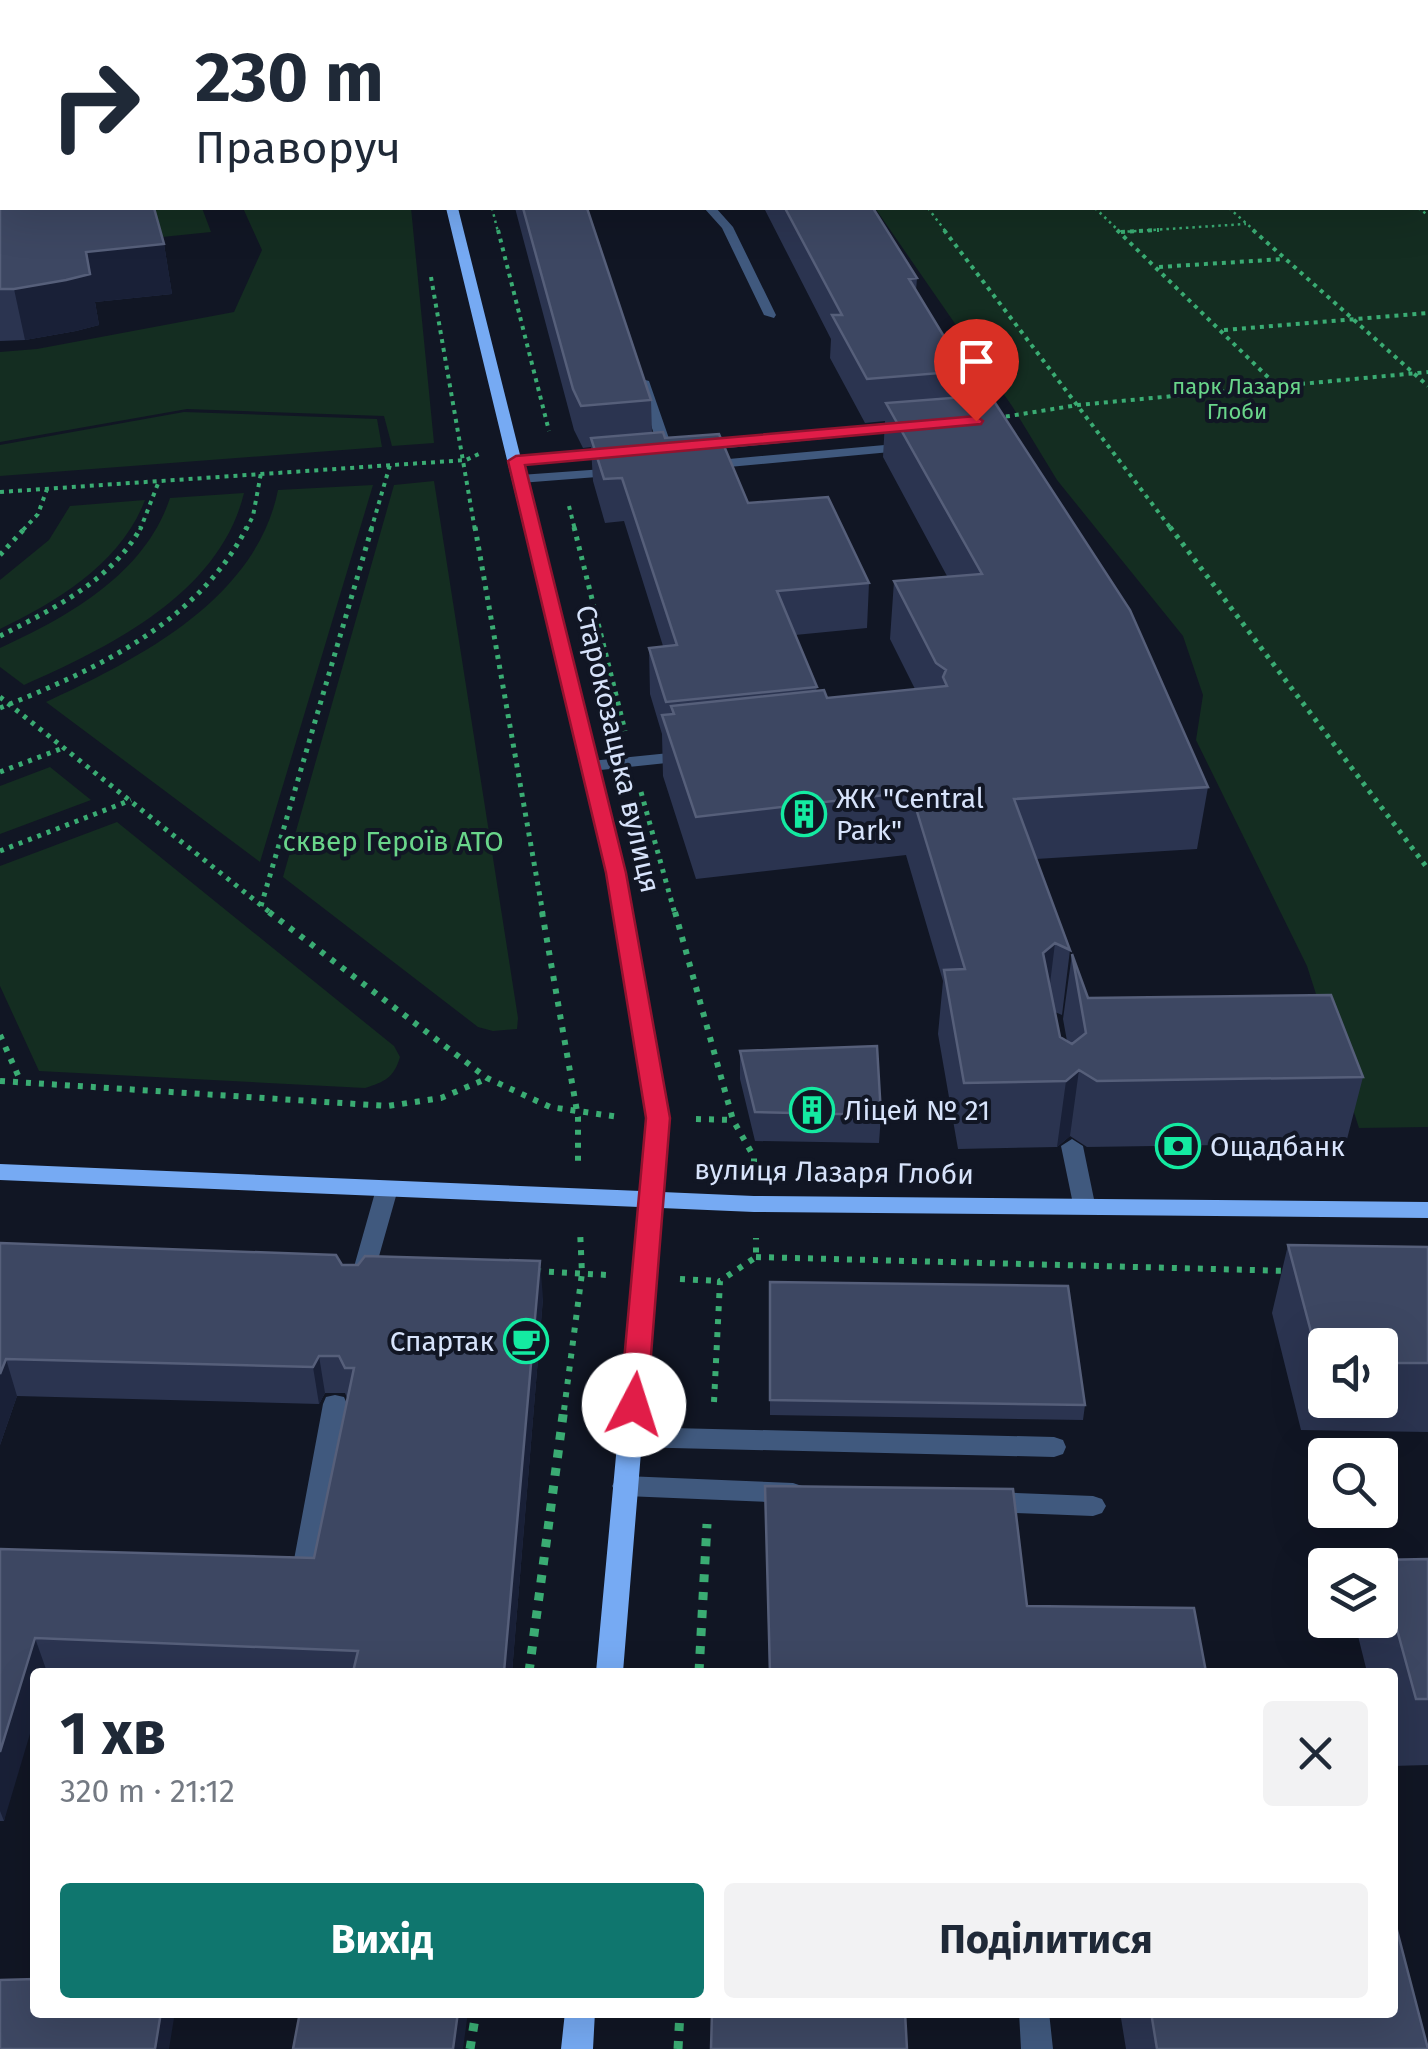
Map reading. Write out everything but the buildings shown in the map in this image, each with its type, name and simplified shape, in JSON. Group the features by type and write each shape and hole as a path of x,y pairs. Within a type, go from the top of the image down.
{"street":[{"name":"Старокозацька вулиця","path":"453,210 616,873 658,1118 610,1668"},
{"name":"вулиця Лазаря Глоби","path":"0,1172 754,1204 1428,1210"},
{"path":"577,2049 580,2018"}],"lane":[{"path":"712,210 727,227 770,316"},
{"path":"642,376 666,450"},
{"path":"648,451 976,421"},
{"path":"681,467 928,446"},
{"path":"516,461 630,452"},
{"path":"520,479 641,470"},
{"path":"591,766 712,754"},
{"path":"1072,1146 1084,1204"},
{"path":"356,1292 370,1262 387,1189"},
{"path":"306,1565 335,1404"},
{"path":"630,1438 1054,1447"},
{"path":"625,1486 824,1495"},
{"path":"958,1500 1093,1506"},
{"path":"1034,2018 1037,2049"}],"path":[{"path":"930,210 1428,869"},
{"path":"1097,210 1278,387"},
{"path":"1231,210 1428,386"},
{"path":"1121,232 1247,224"},
{"path":"1157,268 1284,259"},
{"path":"429,266 578,1116 582,1273 530,1668"},
{"path":"1223,330 1428,312"},
{"path":"976,421 1078,406 1428,372"},
{"path":"0,492 466,460 484,452"},
{"path":"261,906 390,465"},
{"path":"0,708 104,661 143,637 204,589 244,541 260,495 261,473"},
{"path":"0,636 52,609 105,571 145,525 159,481"},
{"path":"0,555 18,540 38,514 48,489"},
{"path":"0,696 261,906 487,1078 510,1092 578,1116 658,1118"},
{"path":"0,772 64,748"},
{"path":"0,851 131,800"},
{"path":"0,1035 22,1082"},
{"path":"0,1081 388,1106 441,1098 487,1078"},
{"path":"756,1256 1310,1272"},
{"path":"470,2049 475,2018"},
{"path":"678,2049 680,2018"}],"green space":[{"path":"153,210 203,210 211,232 162,237"},
{"path":"244,210 411,210 434,443 392,446 384,416 187,409 0,442 0,352 37,349 234,312 262,250"},
{"name":"парк Лазаря Глоби","path":"876,210 1428,210 1428,1127 1359,1128 1307,966 1196,740 1203,695 1183,636 1057,480 1012,406"},
{"path":"184,412 377,419 382,447 0,476 0,445"},
{"name":"сквер Героїв АТО","path":"434,481 517,1029 493,1031 478,1027 283,877 394,485"},
{"name":"сквер Героїв АТО","path":"373,485 260,862 46,702 154,645 219,594 245,563 265,529 278,490"},
{"path":"244,493 231,528 212,560 187,588 157,612 91,653 24,685 0,667 0,648 77,607 123,571 158,525 170,498"},
{"path":"145,500 120,543 85,578 0,629 0,580 49,540 70,506"},
{"path":"50,767 91,800 0,834 0,786"},
{"name":"сквер Героїв АТО","path":"117,822 394,1046 400,1057 391,1074 365,1088 39,1071 0,986 0,866"}],"place":[{"name":"ЖК \"Central Park\"","path":"804,814"},
{"name":"Ліцей № 21","path":"812,1110"},
{"name":"Ощадбанк","path":"1178,1146"},
{"name":"Спартак","path":"526,1341"}],"route":[{"path":"634,1405 658,1118 616,873 516,461 976,421"}]}
